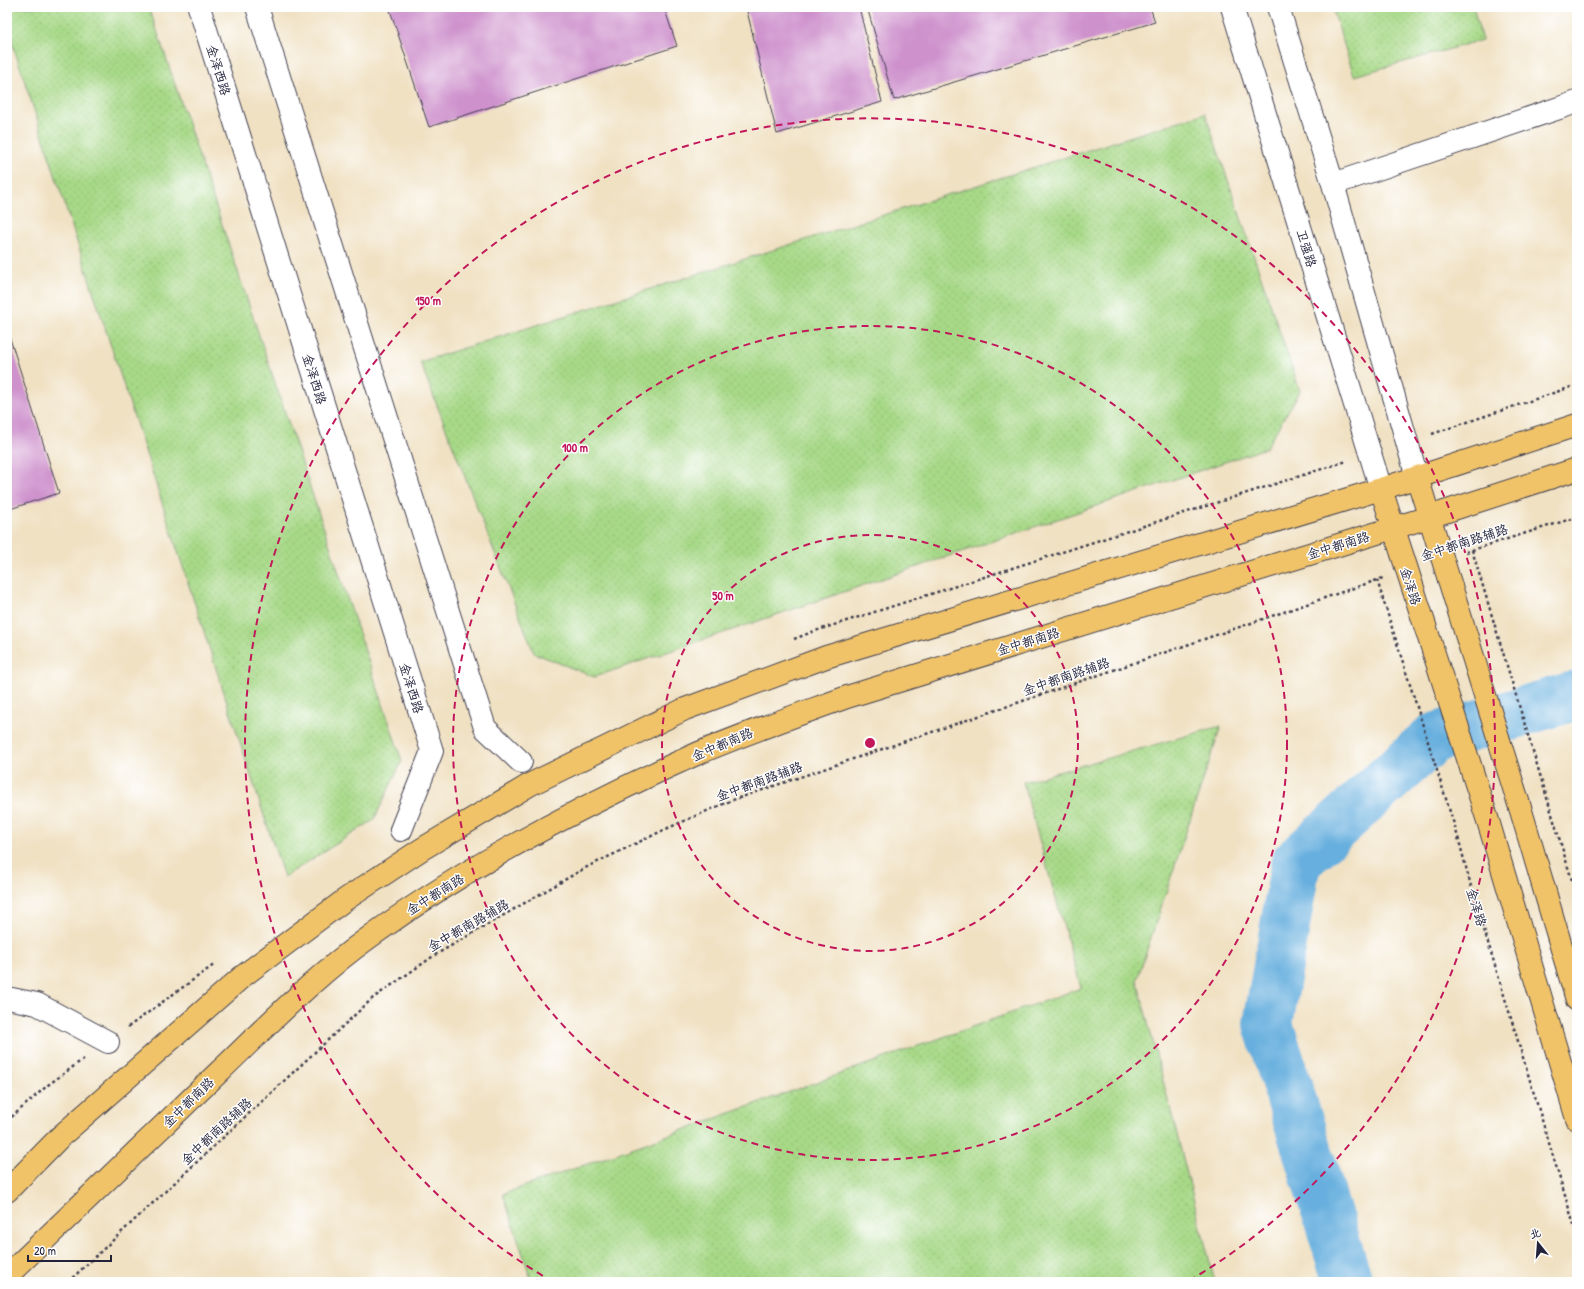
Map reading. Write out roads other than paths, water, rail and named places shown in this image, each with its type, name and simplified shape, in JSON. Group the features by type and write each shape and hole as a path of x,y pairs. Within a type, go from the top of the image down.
{"main road":[{"path":"7,1191 60,1136 243,976 346,899 422,849 531,784 685,709 826,656 1381,489 1577,425"},
{"name":"金中都南路","path":"7,1276 311,984 369,937 434,893 530,837 606,797 692,756 760,728 839,699 1429,517 1577,469"},
{"path":"1417,477 1522,814 1577,1000"},
{"name":"金泽路","path":"1381,489 1406,571 1489,824 1577,1119"}],"street":[{"name":"金泽西路","path":"199,7 432,751 401,830"},
{"path":"257,7 485,728 521,762"},
{"name":"卫强路","path":"1232,7 1381,489"},
{"path":"1278,7 1333,184 1417,477"},
{"path":"1333,184 1577,102"},
{"path":"7,998 37,1004 108,1042"}],"waterway":[{"path":"1348,1282 1268,1024 1296,862 1434,738 1577,695"}]}
